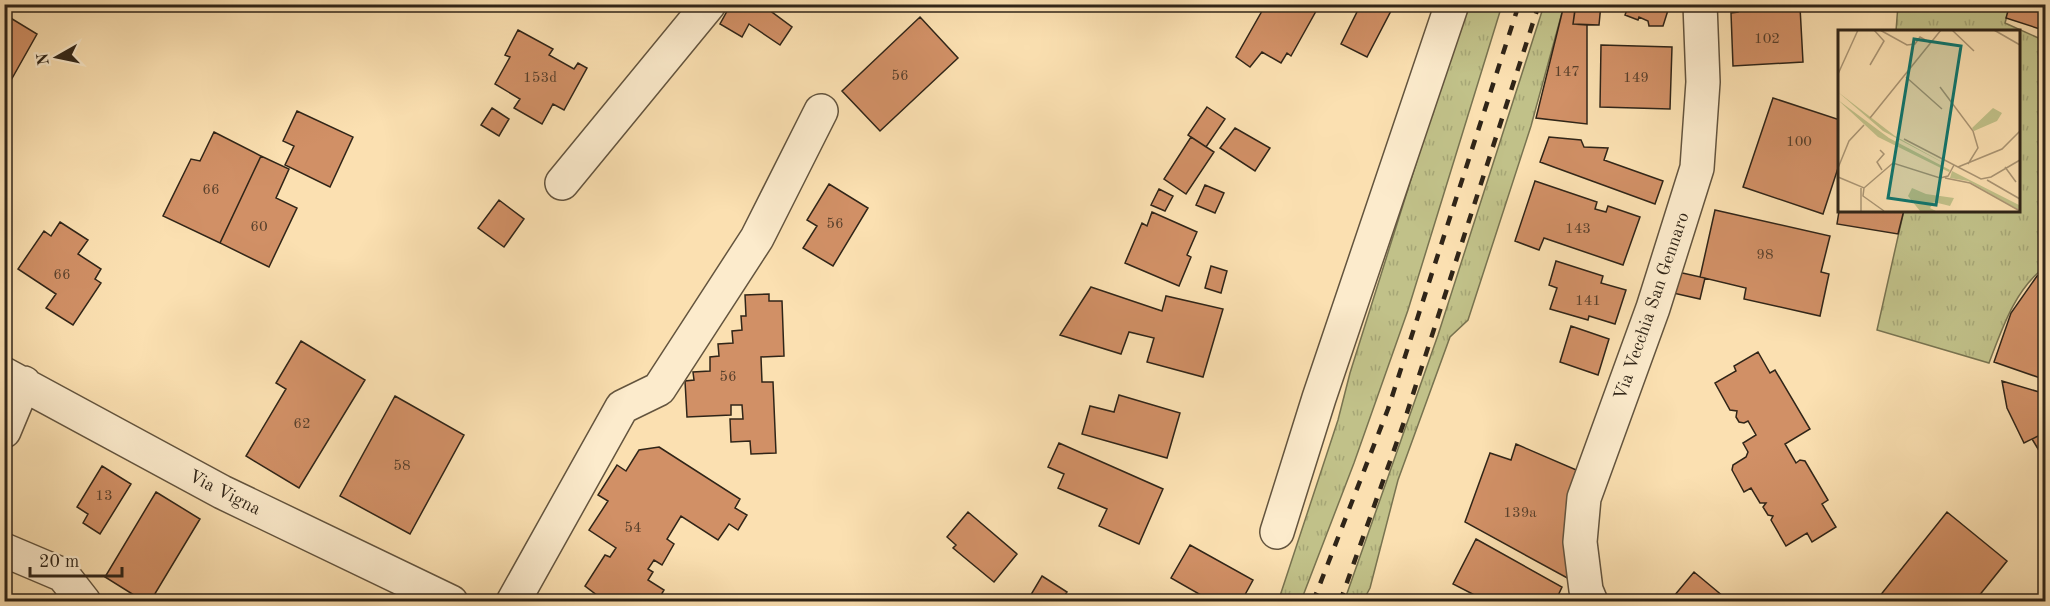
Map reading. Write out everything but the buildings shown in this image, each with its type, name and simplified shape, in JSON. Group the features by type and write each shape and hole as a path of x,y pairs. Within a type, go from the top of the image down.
{"street":[{"path":"562,183 709,4"},
{"path":"1277,532 1319,398 1452,4"},
{"name":"Via Vecchia San Gennaro","path":"1591,602 1586,590 1580,542 1584,498 1653,308 1696,168 1703,82 1700,4"},
{"path":"513,602 622,407 659,389 757,238 821,111"},
{"path":"4,431 14,379"},
{"name":"Via Vigna","path":"14,379 222,492 451,602"},
{"path":"4,550 63,575 84,602"}],"green space":[{"path":"1466,5 1502,5 1408,310 1354,463 1301,601 1278,602 1338,420 1350,373"},
{"path":"1544,5 1576,5 1575,9 1563,9 1531,126 1468,320 1450,337 1398,480 1370,588 1363,601 1344,602 1438,335"},
{"path":"1898,5 2010,5 2005,23 2045,41 2045,267 2025,286 2011,310 1989,363 1877,330 1904,212 2020,212 2020,30 1896,30"}],"railway":[{"path":"1313,602 1388,409 1519,4"},
{"path":"1340,602 1404,422 1539,4"}]}
